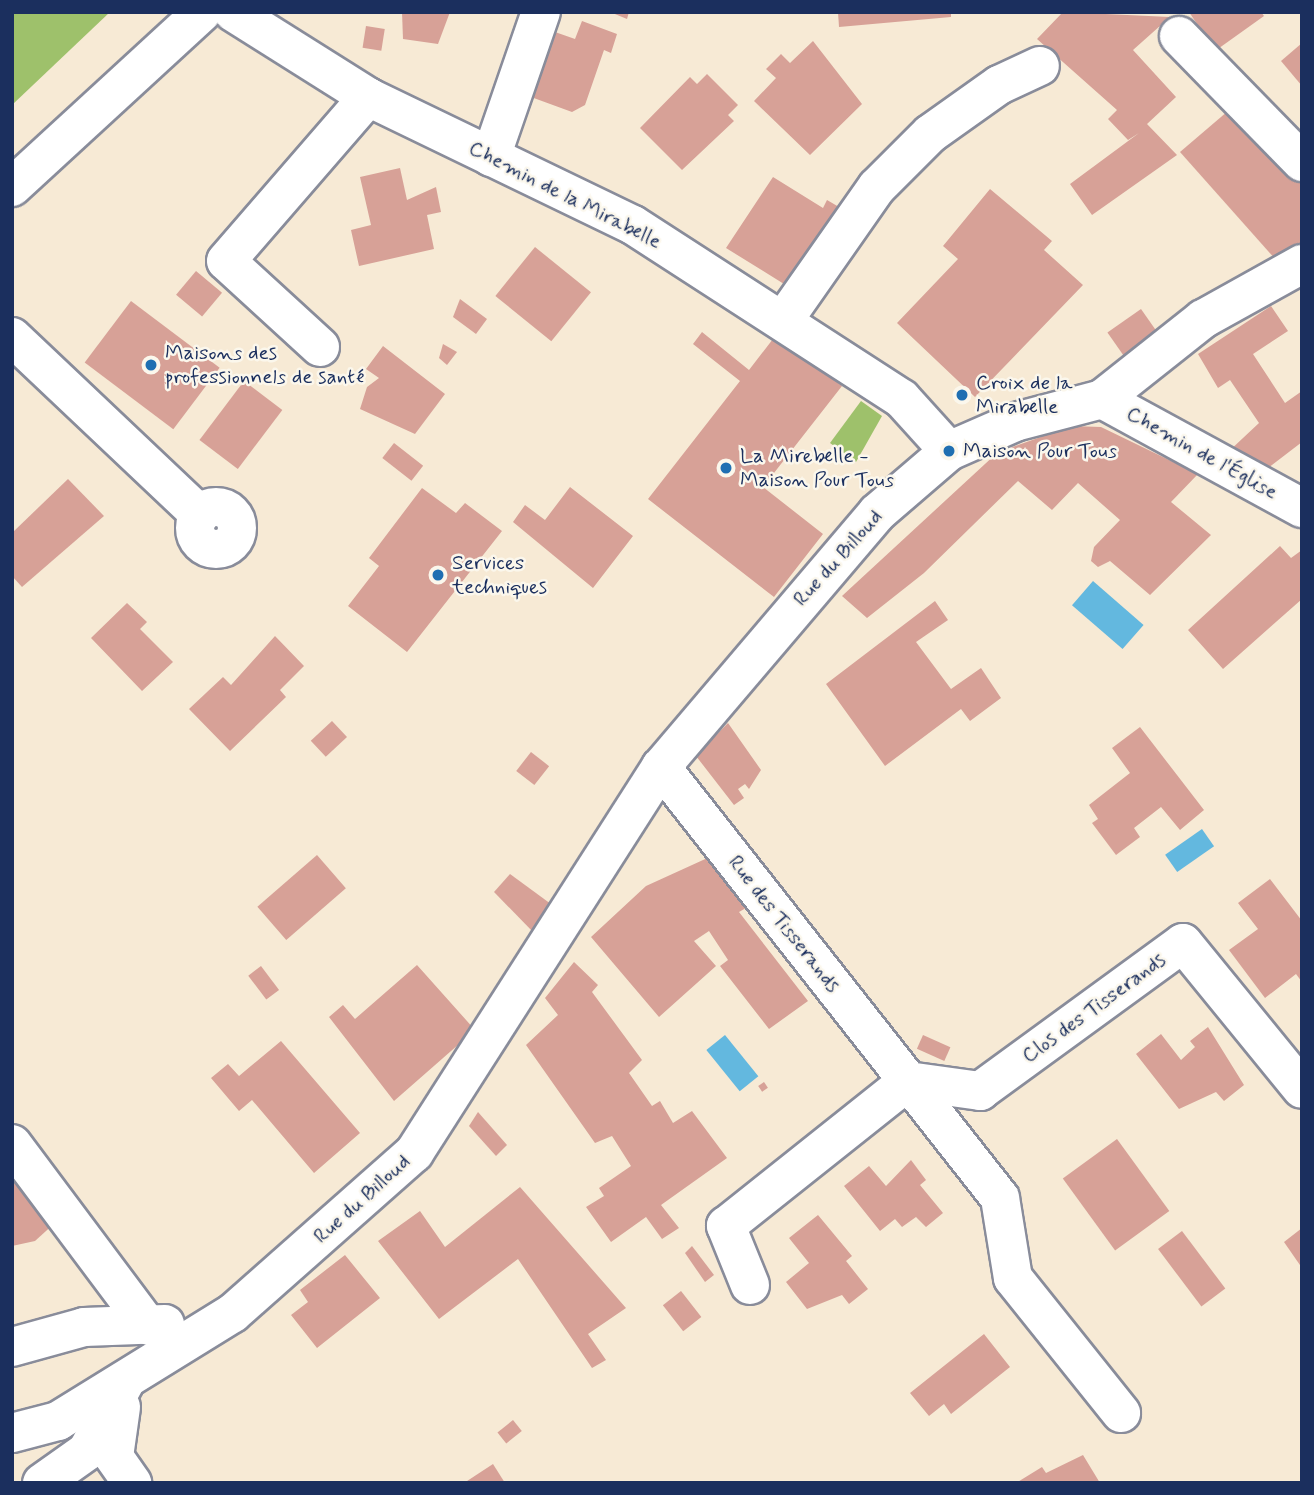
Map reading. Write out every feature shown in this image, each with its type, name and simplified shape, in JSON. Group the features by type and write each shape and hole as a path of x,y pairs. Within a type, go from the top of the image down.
{"street":[{"path":"12,187 202,12"},
{"name":"Chemin de la Mirabelle","path":"233,12 368,97 633,225 902,399 949,451"},
{"path":"491,157 541,12"},
{"path":"1179,36 1302,162"},
{"path":"783,321 877,187 930,134 999,85 1040,66"},
{"path":"320,347 226,261 368,97"},
{"path":"1102,399 1203,318 1302,264"},
{"path":"12,337 200,515"},
{"name":"Rue du Billoud","path":"12,1433 58,1421 124,1384 233,1313 414,1153 661,767 877,513 949,451 1015,422 1102,399"},
{"name":"Chemin de l'Église","path":"1102,399 1302,508"},
{"name":"Rue des Tisserands","path":"661,767 908,1081"},
{"name":"Clos des Tisserands","path":"908,1081 980,1091 1183,943 1302,1088"},
{"path":"750,1285 726,1226 908,1081 1000,1198 1013,1278 1121,1413"},
{"path":"12,1144 148,1326"},
{"path":"12,1347 84,1327 148,1326 233,1313"},
{"path":"42,1483 87,1451 124,1384"},
{"path":"124,1384 114,1457 132,1483"}],"green space":[{"path":"12,12 110,12 12,105"},
{"path":"861,401 882,416 856,462 830,443"}],"water":[{"path":"1093,581 1144,625 1123,649 1072,605"},
{"path":"1202,829 1214,846 1177,872 1165,855"},
{"path":"725,1035 758,1076 740,1091 706,1050"}],"building":[{"path":"402,12 450,12 438,44 403,39"},
{"path":"610,12 629,12 627,19"},
{"path":"838,12 951,12 951,17 839,27"},
{"path":"1063,12 1170,17 1133,50 1176,97 1147,124 1177,155 1092,215 1070,184 1139,133 1128,140 1108,119 1117,110 1037,39"},
{"path":"1189,12 1261,12 1264,16 1215,51"},
{"path":"582,21 617,34 611,53 604,50 585,105 572,112 531,97 555,32 575,39"},
{"path":"366,26 385,29 381,51 363,48"},
{"path":"813,41 862,104 810,155 754,101 776,78 766,69 781,54 790,63"},
{"path":"1302,43 1302,86 1281,61"},
{"path":"707,74 738,105 728,115 734,121 682,170 640,128 690,77 697,84"},
{"path":"1228,111 1302,176 1302,244 1277,261 1180,152"},
{"path":"400,168 407,200 436,187 441,212 427,215 434,249 359,266 351,230 371,225 360,177"},
{"path":"773,177 823,208 827,200 839,207 784,284 726,248"},
{"path":"990,189 1052,241 1044,250 1083,285 975,397 897,323 958,259 943,246"},
{"path":"535,247 591,292 551,341 495,296"},
{"path":"196,271 222,293 202,317 176,295"},
{"path":"460,299 487,319 476,334 453,317"},
{"name":"Maisons des professionnels de santé","path":"131,301 220,368 173,429 85,362"},
{"path":"1271,306 1288,331 1253,354 1285,403 1302,391 1302,442 1263,472 1227,453 1259,423 1230,380 1218,388 1198,354"},
{"path":"1141,309 1160,336 1126,360 1107,333"},
{"name":"La Mirebelle - Maison Pour Tous","path":"702,332 749,370 776,335 842,386 763,487 823,534 774,597 648,499 740,381 693,344"},
{"path":"443,344 457,352 447,365 439,358"},
{"path":"383,346 445,394 415,434 360,409 367,387 379,378 366,369"},
{"path":"244,381 282,410 238,469 199,440"},
{"path":"1072,426 1101,427 1198,474 1171,502 1211,535 1150,595 1110,561 1098,567 1091,561 1094,547 1120,520 1078,483 1052,510 1018,481 924,573 867,618 842,596 998,452"},
{"path":"394,443 423,466 411,481 382,458"},
{"path":"68,479 104,516 22,587 12,576 12,533"},
{"path":"570,487 633,536 593,588 513,522 525,505 545,520"},
{"name":"Services techniques","path":"422,488 456,513 465,503 502,531 407,652 348,606 379,566 369,558"},
{"path":"1280,546 1291,558 1302,550 1302,599 1223,669 1188,630"},
{"path":"935,601 948,620 916,642 951,689 981,668 1001,698 970,721 961,709 885,766 826,684"},
{"path":"127,603 147,622 140,629 173,662 142,691 91,638"},
{"path":"275,636 304,666 280,690 286,697 230,751 189,709 223,677 231,685"},
{"path":"332,721 347,737 326,757 311,741"},
{"path":"728,723 761,770 749,789 745,784 738,789 744,798 734,805 696,756"},
{"path":"1140,727 1204,810 1180,830 1161,807 1134,828 1140,837 1116,855 1092,823 1098,819 1089,805 1130,773 1112,748"},
{"path":"531,752 549,766 534,785 516,771"},
{"path":"317,855 346,888 286,940 257,907"},
{"path":"714,855 753,904 739,912 808,1001 769,1029 720,966 728,960 709,931 694,941 716,966 659,1017 591,937 646,886"},
{"path":"510,874 555,907 534,933 494,892"},
{"path":"1270,879 1302,921 1302,982 1296,974 1265,998 1229,950 1258,929 1238,903"},
{"path":"574,962 598,985 592,992 642,1060 629,1073 652,1106 660,1101 673,1123 692,1111 727,1158 661,1205 679,1228 662,1239 646,1217 611,1242 586,1207 604,1196 599,1188 631,1166 612,1136 595,1143 526,1045 558,1015 545,998"},
{"path":"417,965 475,1030 394,1101 329,1017 343,1005 355,1019"},
{"path":"261,966 279,990 266,1000 248,976"},
{"path":"1208,1027 1244,1085 1224,1101 1216,1092 1179,1109 1136,1054 1161,1034 1181,1060 1195,1047 1190,1041"},
{"path":"923,1035 950,1047 944,1061 917,1049"},
{"path":"281,1041 360,1133 314,1173 252,1100 239,1111 211,1078 228,1064 239,1076"},
{"path":"764,1082 768,1088 762,1092 758,1086"},
{"path":"478,1112 507,1145 496,1156 469,1126"},
{"path":"1117,1139 1169,1211 1115,1250 1063,1178"},
{"path":"911,1160 926,1180 920,1185 943,1213 926,1227 916,1217 902,1227 895,1219 880,1231 844,1186 869,1166 886,1186"},
{"path":"27,1178 57,1221 35,1241 12,1246 12,1182"},
{"path":"520,1187 626,1308 588,1334 606,1360 592,1368 518,1259 439,1319 378,1241 420,1211 445,1247"},
{"path":"818,1215 852,1256 846,1261 868,1289 849,1304 842,1295 807,1309 786,1282 809,1263 789,1238"},
{"path":"1302,1228 1302,1268 1284,1242"},
{"path":"1182,1231 1225,1289 1201,1307 1158,1249"},
{"path":"692,1246 714,1275 705,1282 685,1253"},
{"path":"345,1255 380,1298 317,1348 291,1315 308,1302 300,1290"},
{"path":"681,1291 701,1317 683,1331 663,1305"},
{"path":"984,1334 1010,1367 951,1414 944,1404 929,1416 910,1393"},
{"path":"513,1420 522,1431 506,1443 497,1433"},
{"path":"1083,1455 1100,1483 1016,1483 1042,1467 1046,1473"},
{"path":"493,1464 505,1483 464,1483"}],"place":[{"name":"Maisons des professionnels de santé","path":"151,365"},
{"name":"Croix de la Mirabelle","path":"962,395"},
{"name":"Maison Pour Tous","path":"949,451"},
{"name":"La Mirebelle - Maison Pour Tous","path":"726,468"},
{"name":"Services techniques","path":"438,575"}]}
